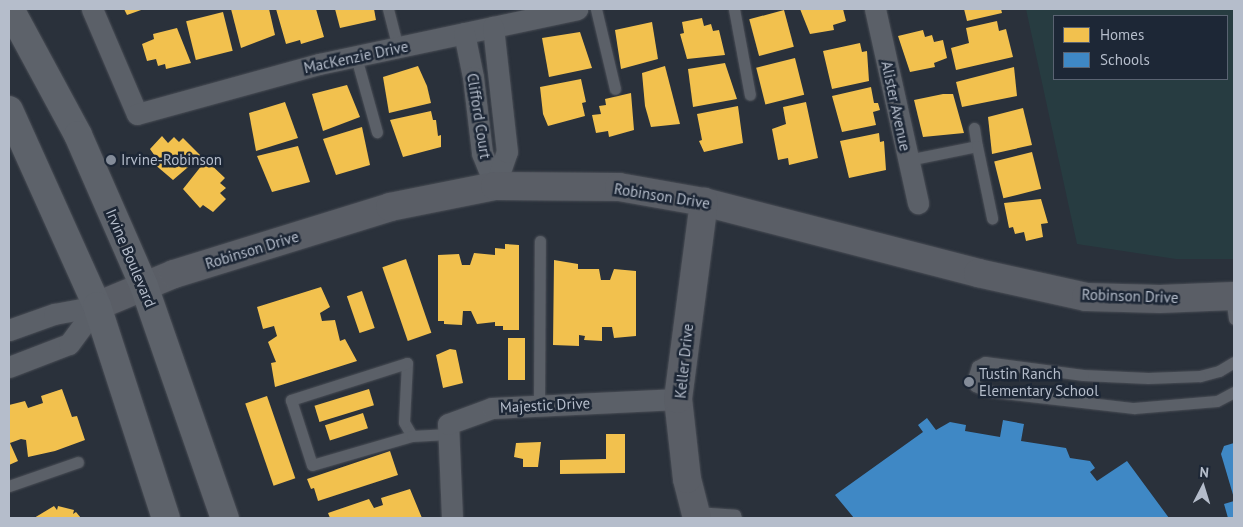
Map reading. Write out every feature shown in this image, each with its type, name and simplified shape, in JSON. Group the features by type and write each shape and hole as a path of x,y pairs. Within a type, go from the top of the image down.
{"main road":[{"name":"Irvine Boulevard","path":"10,9 78,135 144,286 225,518"},
{"path":"9,110 97,306 166,518"}],"street":[{"name":"MacKenzie Drive","path":"92,9 137,114 356,57 577,9"},
{"name":"Alister Avenue","path":"875,9 918,203"},
{"name":"Clifford Court","path":"493,27 507,152 495,186"},
{"name":"Clifford Court","path":"464,33 473,78 482,153 495,186"},
{"name":"Robinson Drive","path":"9,330 54,314 97,306 174,274 390,207 495,186 618,188 704,202 978,273 1086,297 1233,304"},
{"name":"Keller Drive","path":"697,515 687,479 678,399 704,202"},
{"path":"9,367 69,344 97,306"},
{"name":"Majestic Drive","path":"448,434 448,424 492,408 678,399"},
{"path":"448,434 452,518"}],"lane":[{"path":"388,9 398,48"},
{"path":"596,9 614,90"},
{"path":"734,9 750,95"},
{"path":"356,57 377,132"},
{"path":"974,128 992,218"},
{"path":"908,160 977,146"},
{"path":"539,406 540,242"},
{"path":"1234,362 1219,371 1200,376 1148,378 1083,375 985,362 976,366 974,376 975,386 994,393 1134,408 1217,402 1234,392"},
{"path":"412,436 404,422 407,363 291,400 312,465 412,436 448,434"},
{"path":"9,486 78,462"},
{"path":"697,515 735,515 736,518"}],"green space":[{"path":"1026,9 1234,9 1234,259 1176,259 1077,244"}],"building: Homes":[{"path":"124,9 144,9 127,15"},
{"path":"231,9 269,9 275,35 241,48"},
{"path":"276,9 316,9 324,37 301,44 300,40 286,44"},
{"path":"335,9 374,9 376,20 340,28"},
{"path":"800,9 843,9 846,21 833,25 834,30 810,34"},
{"path":"964,9 1001,9 1002,13 967,21"},
{"path":"784,10 794,47 759,56 749,19"},
{"path":"223,12 233,51 196,60 186,21"},
{"path":"702,18 704,26 711,24 713,31 719,30 725,55 687,59 680,34 684,33 682,22"},
{"path":"997,21 999,31 1006,29 1013,57 956,70 951,48 969,43 966,28"},
{"path":"652,22 658,59 621,69 615,30"},
{"path":"177,28 191,63 166,69 165,64 158,66 156,59 147,61 142,44 154,39 153,34"},
{"path":"923,30 925,37 932,35 934,42 943,40 947,58 934,63 935,67 910,72 898,36"},
{"path":"580,32 592,68 549,77 542,38"},
{"path":"860,43 862,52 867,51 869,81 832,89 823,51"},
{"path":"795,58 804,95 765,105 756,68"},
{"path":"725,63 737,99 693,107 688,69"},
{"path":"418,66 427,86 431,103 389,113 383,77"},
{"path":"665,66 680,124 651,127 645,106 642,73"},
{"path":"1014,67 1017,96 962,107 956,82"},
{"path":"581,79 586,102 582,103 585,116 548,126 543,114 540,87"},
{"path":"347,85 360,117 323,131 312,94"},
{"path":"871,87 874,103 878,103 880,110 873,112 876,125 842,132 832,96"},
{"path":"631,93 634,130 609,137 608,131 596,133 592,115 601,114 599,106 606,105 605,99"},
{"path":"943,94 953,94 964,133 923,137 914,100"},
{"path":"285,102 298,138 256,151 249,113"},
{"path":"806,102 818,158 789,165 788,158 778,160 772,129 786,124 783,107"},
{"path":"738,106 743,143 704,152 699,141 702,140 697,114"},
{"path":"1023,108 1032,145 992,154 988,117"},
{"path":"431,111 433,120 436,120 438,136 441,135 441,147 403,157 390,120"},
{"path":"362,127 370,165 336,175 323,139"},
{"path":"879,133 880,142 884,141 886,170 849,178 840,141"},
{"path":"162,136 168,143 174,137 179,142 183,138 201,156 173,180 153,163 157,159 150,149"},
{"path":"298,146 310,182 272,192 257,156"},
{"path":"1032,152 1041,189 1003,198 994,161"},
{"path":"206,160 225,178 220,183 226,188 220,193 226,199 213,212 203,205 200,208 183,189"},
{"path":"1041,199 1048,223 1041,224 1043,237 1026,241 1024,232 1015,234 1013,227 1009,228 1004,203"},
{"path":"505,244 519,245 519,330 503,330 503,326 495,326 495,322 477,324 471,311 463,311 462,325 444,324 444,321 438,321 438,255 459,254 462,265 470,265 474,253 495,255 495,248 505,249"},
{"path":"406,259 431,333 408,341 382,267"},
{"path":"554,260 578,264 578,269 599,269 601,280 610,280 614,269 636,271 636,336 614,338 612,327 602,327 602,341 584,340 585,336 579,335 579,346 553,345"},
{"path":"321,287 330,307 320,313 322,321 335,320 340,341 345,339 357,361 275,387 271,363 276,362 268,342 277,336 274,326 263,329 257,307"},
{"path":"362,291 375,328 360,333 347,296"},
{"path":"508,338 525,338 525,380 508,380"},
{"path":"450,349 456,350 463,383 443,388 436,355"},
{"path":"62,389 72,417 77,416 85,440 55,451 28,457 26,440 21,439 10,443 18,461 9,465 9,405 25,401 28,408 43,403 41,396"},
{"path":"369,389 374,405 319,422 314,406"},
{"path":"267,396 295,478 274,486 245,403"},
{"path":"363,413 368,428 330,441 325,425"},
{"path":"606,434 625,434 625,473 560,474 560,460 606,459"},
{"path":"541,442 538,467 523,467 523,459 514,457 516,443"},
{"path":"390,451 398,475 318,501 314,488 311,489 307,479"},
{"path":"410,489 422,518 330,518 328,513 369,499 374,508 383,505 381,498"},
{"path":"54,506 57,510 58,506 74,510 73,514 76,512 81,518 34,518"}],"building: Schools":[{"name":"Tustin Ranch Elementary School","path":"927,418 936,430 950,422 966,425 965,431 1000,437 1003,420 1024,424 1021,441 1066,448 1070,458 1090,461 1095,468 1090,472 1097,481 1127,461 1169,518 854,518 835,495 923,432 918,425"},
{"path":"1234,443 1234,498 1221,454 1224,446"},
{"path":"1234,501 1234,518 1228,518 1224,504"}],"place":[{"name":"Irvine-Robinson","path":"111,160"},
{"name":"Tustin Ranch Elementary School","path":"969,382"}]}
